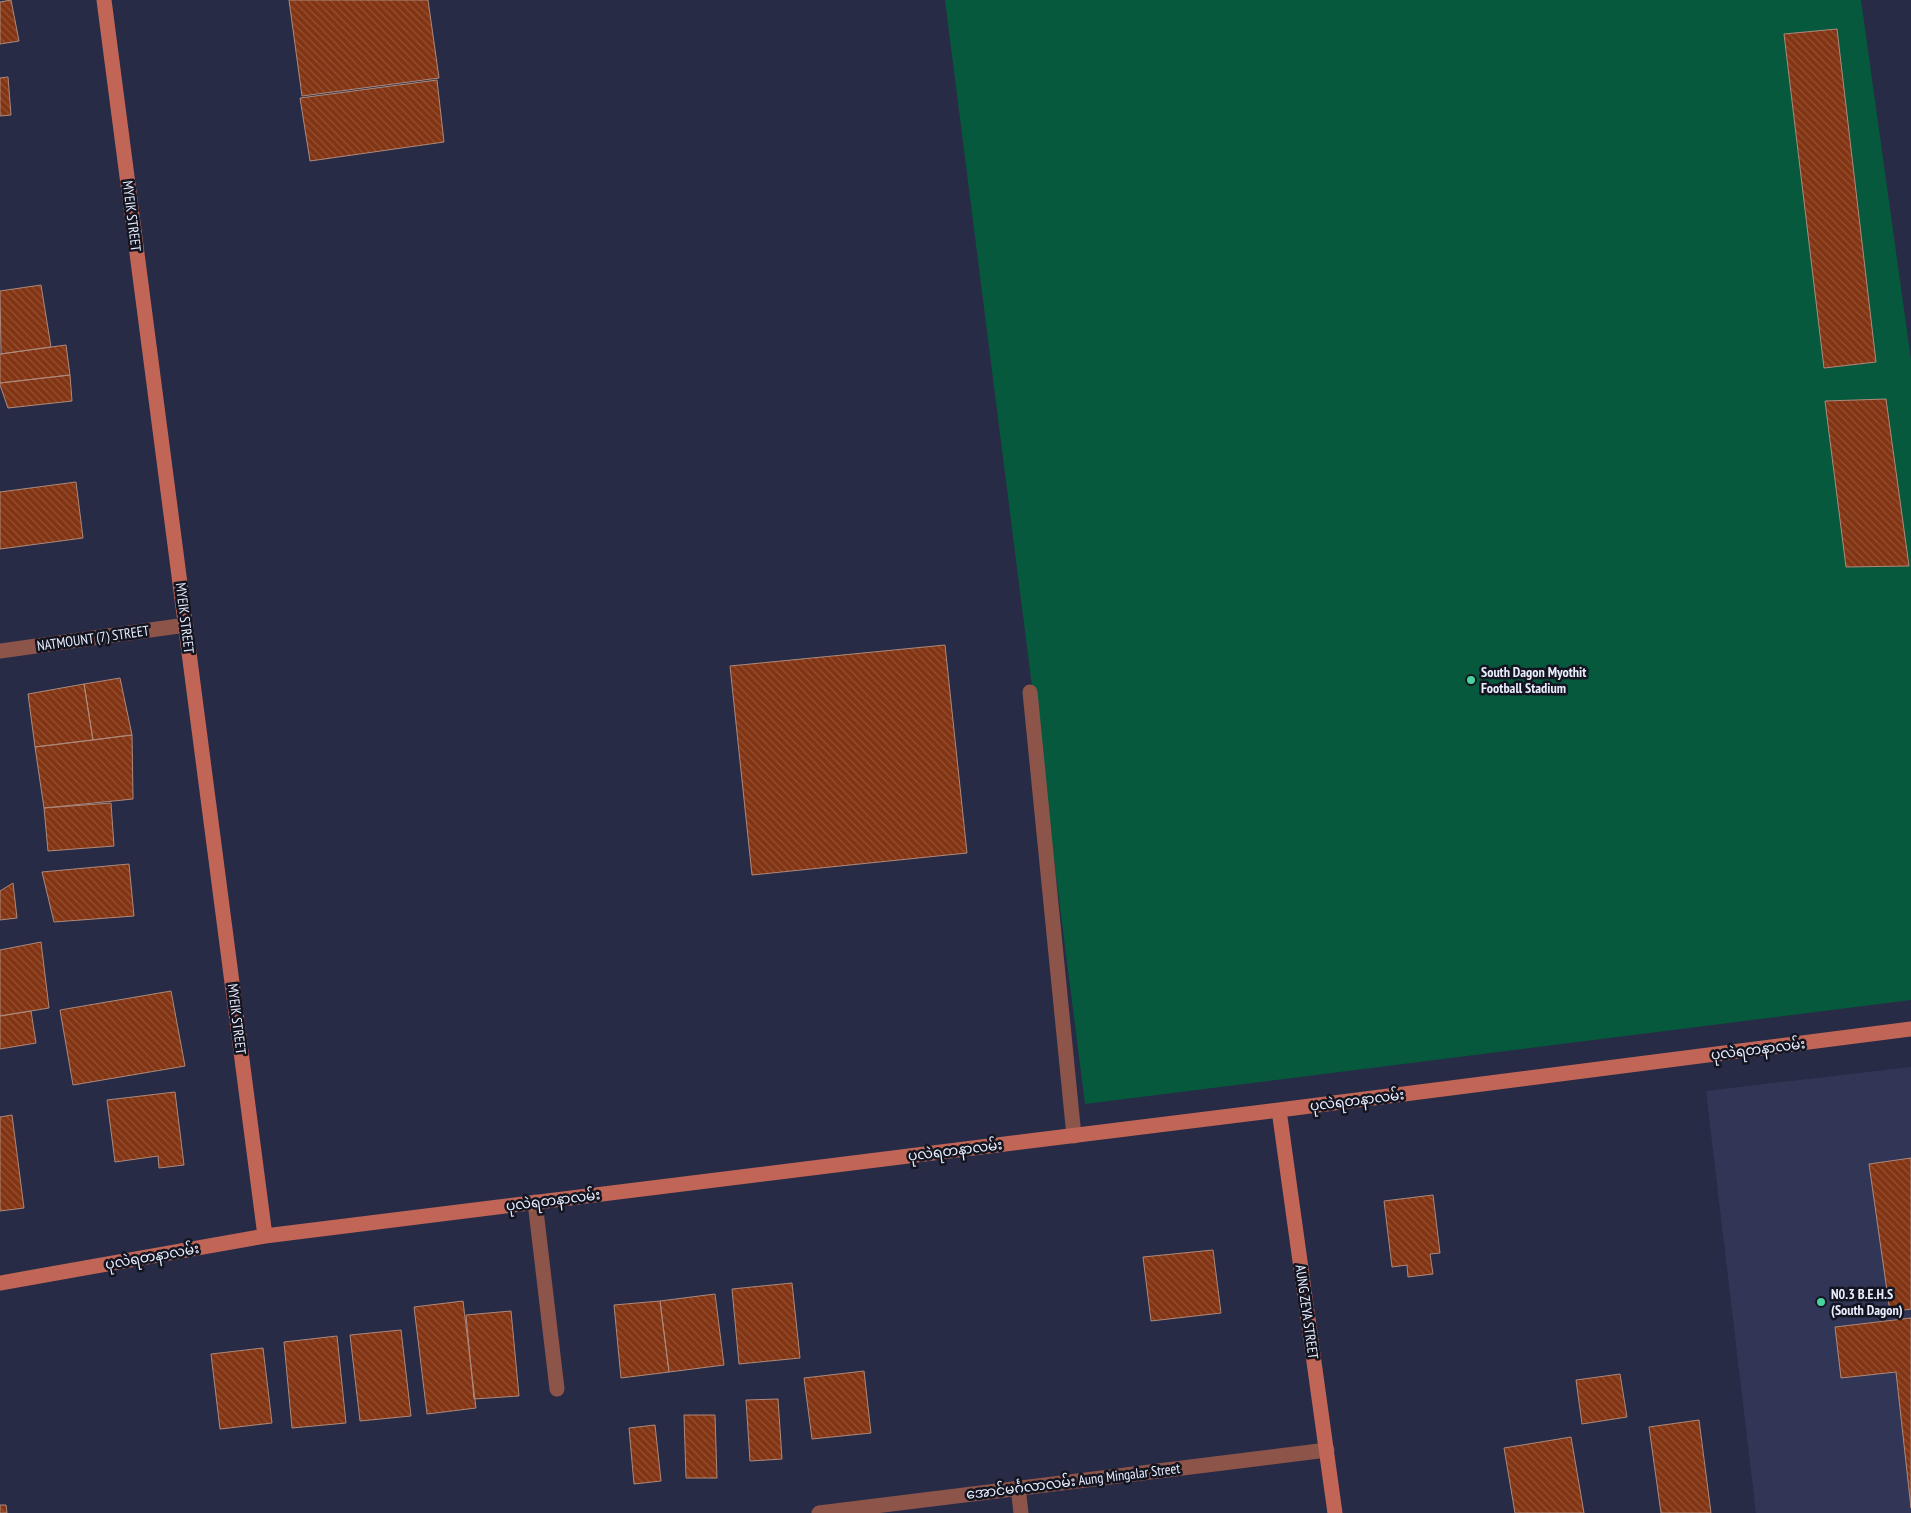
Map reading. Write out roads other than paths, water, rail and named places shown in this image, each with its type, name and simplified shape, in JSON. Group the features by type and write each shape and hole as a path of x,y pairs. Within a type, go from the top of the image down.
{"street":[{"name":"MYEIK STREET","path":"104,0 265,1236"},
{"name":"NATMOUNT (7) STREET","path":"0,651 186,625"},
{"path":"1030,692 1074,1136"},
{"name":"ပုလဲရတနာလမ်း","path":"0,1283 265,1236 1074,1136 1911,1029"},
{"name":"AUNG ZEYA STREET","path":"1279,1110 1335,1513"},
{"path":"535,1202 557,1389"},
{"name":"အောင်မင်္ဂလာလမ်း Aung Mingalar Street","path":"818,1513 1327,1450"},
{"path":"1018,1487 1021,1513"}],"place":[{"name":"South Dagon Myothit Football Stadium","path":"1471,680"},
{"name":"N0.3 B.E.H.S (South Dagon)","path":"1821,1302"}]}
